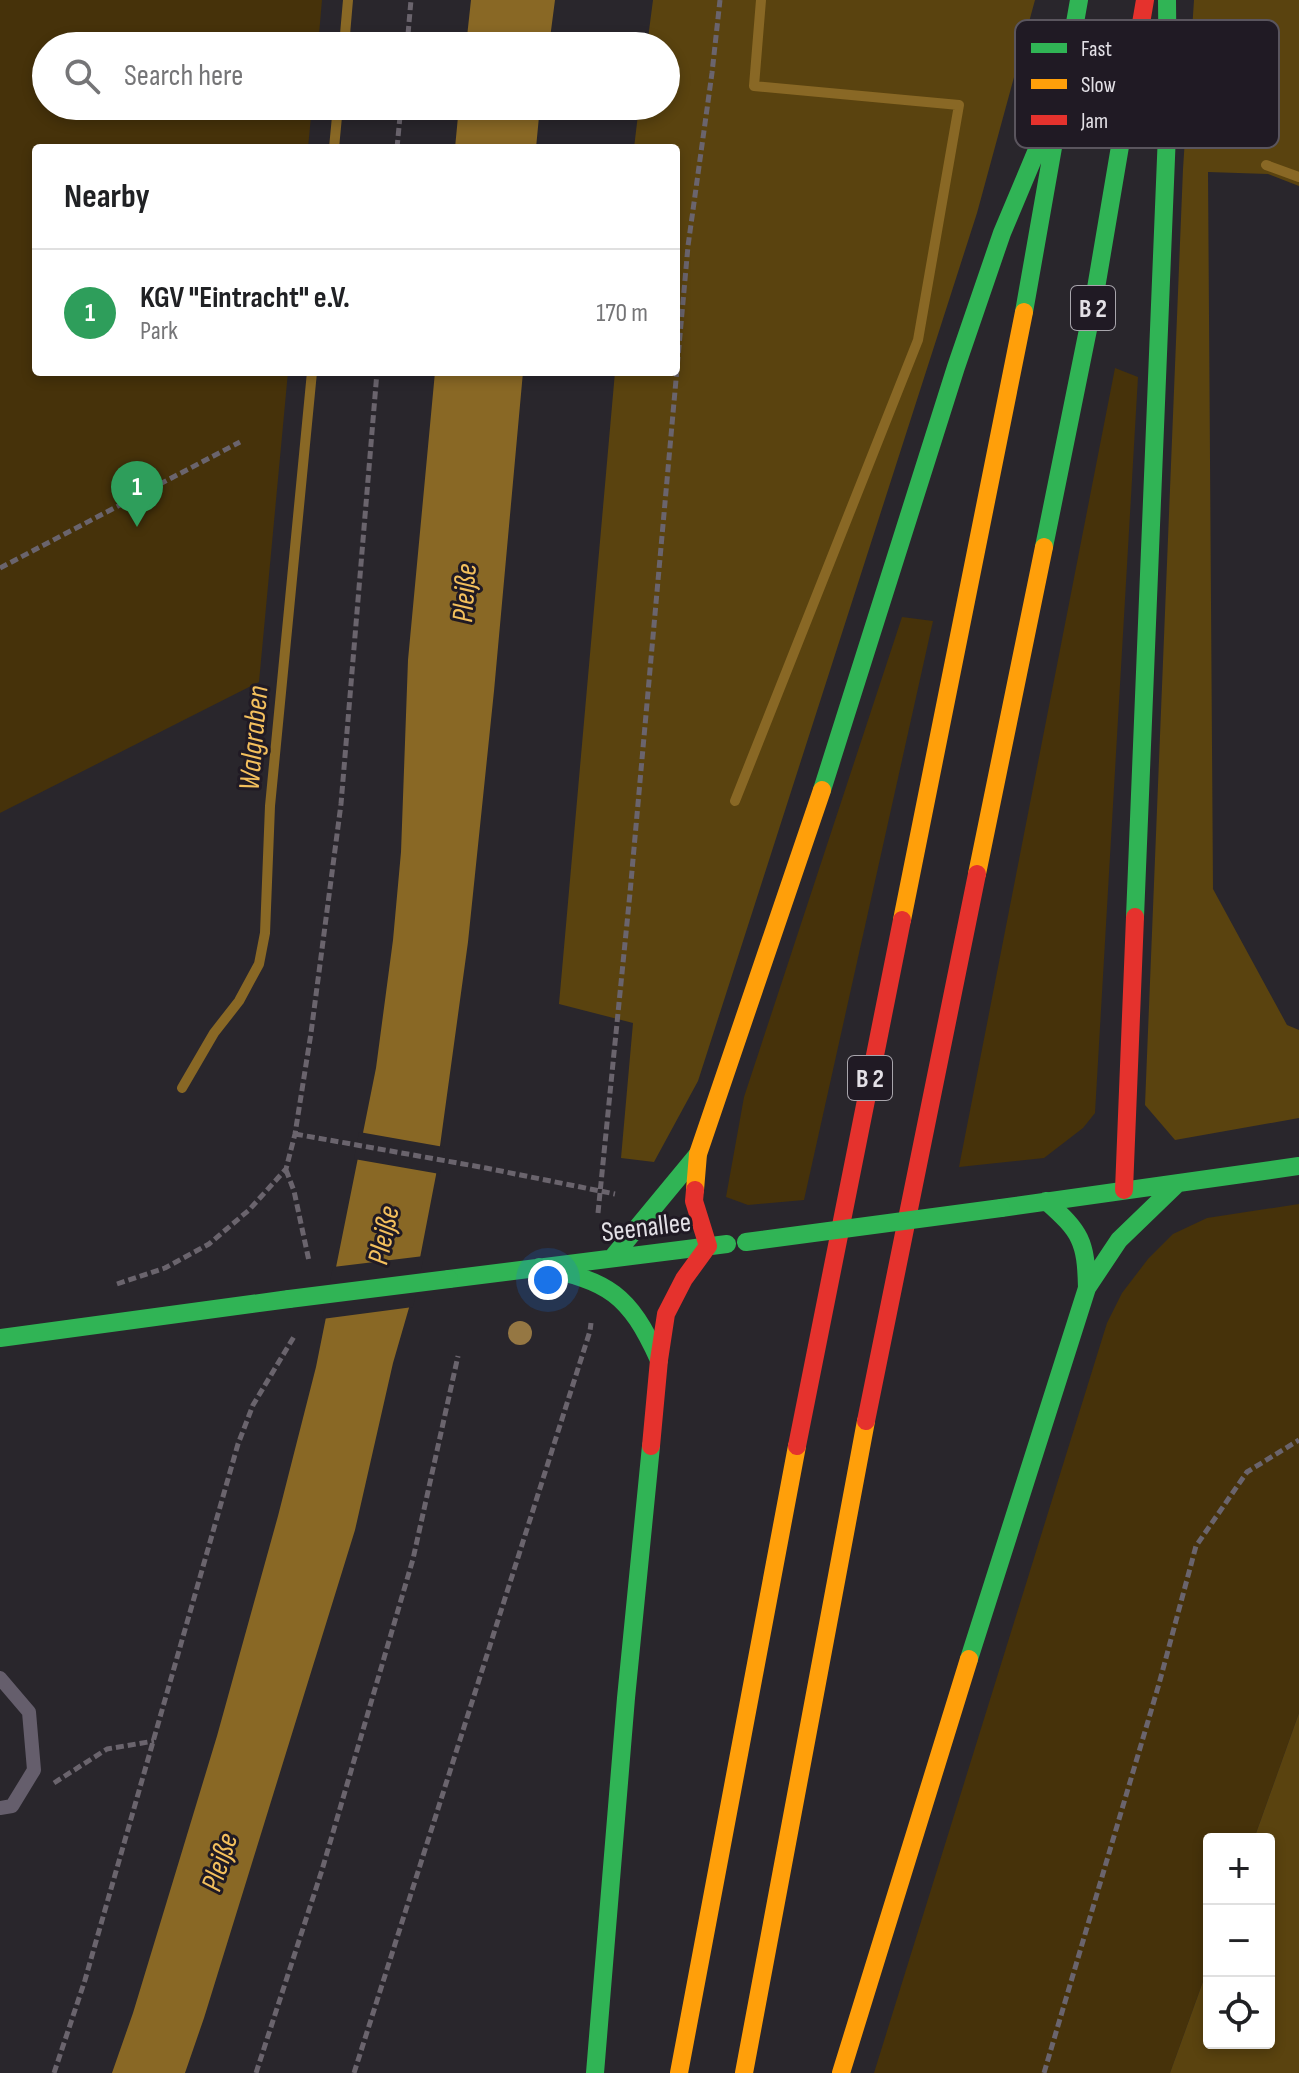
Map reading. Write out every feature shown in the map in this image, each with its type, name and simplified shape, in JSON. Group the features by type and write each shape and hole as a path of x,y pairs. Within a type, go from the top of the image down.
{"main road":[{"name":"B 2","path":"1076,20 1079,0"},
{"name":"B 2","path":"1142,20 1145,0"},
{"path":"1167,0 1167,20"},
{"path":"595,2073 659,1360 666,1314 684,1279 708,1246 694,1201 698,1154 809,832 956,367 997,248 1039,148"},
{"name":"B 2","path":"679,2073 732,1777 1029,290 1055,148"},
{"name":"B 2","path":"744,2073 881,1347 1094,300 1120,148"},
{"path":"1124,1190 1166,148"},
{"path":"603,1259 698,1154"},
{"name":"Seenallee","path":"0,1338 746,1242 1299,1166"},
{"path":"841,2073 1087,1288 1119,1240 1178,1183"},
{"path":"1046,1201 1074,1226 1084,1241 1087,1288"},
{"path":"539,1267 576,1274 611,1289 631,1307 648,1334 659,1360"}],"lane":[{"path":"0,1678 29,1712 34,1770 6,1807"}],"path":[{"path":"408,32 411,0"},
{"path":"680,335 688,246 720,0"},
{"path":"397,144 400,120"},
{"path":"111,1286 165,1268 209,1244 249,1210 286,1169 295,1134 311,1033 341,804 377,376"},
{"path":"603,1259 600,1190 676,376"},
{"path":"0,568 240,442"},
{"path":"295,1134 486,1168 623,1197"},
{"path":"286,1169 310,1263"},
{"path":"354,2073 590,1331 593,1281"},
{"path":"54,2073 85,1980 238,1444 253,1405 297,1331"},
{"path":"256,2073 322,1870 413,1559 458,1356"},
{"path":"1044,2073 1159,1684 1196,1546 1247,1472 1299,1440"},
{"path":"6,1807 61,1779 107,1749 154,1741"}],"shaded area":[{"path":"0,0 322,0 319,32 32,32 32,120 311,120 308,144 32,144 32,376 288,376 259,682 0,813"},
{"path":"653,0 1035,0 1030,20 1015,20 1015,73 977,213 698,1081 654,1162 621,1158 633,1023 559,1004 615,376 680,376 680,144 634,144 637,120 680,120 680,32 649,32"},
{"path":"1194,0 1299,0 1299,186 1268,174 1208,172 1213,889 1287,1025 1299,1030 1299,1118 1175,1140 1145,1105 1184,148 1279,148 1279,20 1193,20"},
{"path":"1115,368 1138,377 1095,1113 1083,1128 1044,1158 959,1167"},
{"path":"902,617 933,621 804,1200 748,1205 726,1197 744,1097"},
{"path":"1299,1204 1299,1713 1256,1833 1203,1833 1203,1982 1170,2073 874,2073 1107,1323 1122,1293 1148,1259 1173,1234 1207,1218"},
{"path":"1299,1713 1299,2073 1170,2073 1203,1982 1203,2049 1275,2049 1275,1833 1256,1833"}],"water":[{"path":"471,0 555,0 551,32 468,32"},
{"path":"458,120 539,120 536,144 455,144"},
{"name":"Pleiße","path":"435,376 523,376 468,942 436,1175 413,1294 393,1363 355,1530 185,2073 112,2073 217,1736 316,1367 376,1068 393,940 401,852 408,660"}],"pier":[{"path":"359,1132 444,1147 440,1174 354,1159"},
{"path":"424,1256 413,1307 322,1319 333,1267"}],"waterway":[{"name":"Walgraben","path":"345,32 348,0"},
{"path":"735,801 918,340 959,105 754,86 761,0"},
{"name":"Walgraben","path":"334,144 337,120"},
{"path":"1266,165 1299,177"},
{"name":"Walgraben","path":"182,1088 214,1033 239,1001 259,964 265,933 270,806 312,376"}],"traffic: fast":[{"path":"1075,20 1079,0"},
{"path":"1167,0 1167,20"},
{"path":"1024,312 1053,148"},
{"path":"1044,547 1094,300 1120,148"},
{"path":"1135,917 1166,148"},
{"path":"822,790 956,367 1002,233 1036,152"},
{"path":"612,1258 698,1154"},
{"path":"1001,1208 1299,1166"},
{"path":"969,1659 1087,1288 1119,1240 1178,1183"},
{"path":"1046,1201 1079,1238 1085,1259 1087,1288"},
{"path":"746,1242 1001,1208"},
{"path":"449,1279 727,1244"},
{"path":"539,1267 583,1278 614,1294 637,1320 659,1360"},
{"path":"289,1299 449,1279"},
{"path":"0,1338 289,1299"},
{"path":"595,2073 626,1698 651,1446"}],"traffic: slow":[{"path":"902,920 1024,312"},
{"path":"977,874 1044,547"},
{"path":"695,1190 698,1154 822,790"},
{"path":"744,2073 866,1421"},
{"path":"679,2073 797,1446"},
{"path":"841,2073 969,1659"}],"traffic: jam":[{"path":"1142,20 1145,0"},
{"path":"866,1421 977,874"},
{"path":"1124,1190 1135,917"},
{"path":"797,1446 902,920"},
{"path":"651,1446 666,1314 684,1279 708,1246 694,1201 695,1190"}],"place":[{"name":"KGV \"Eintracht\" e.V.","path":"137,527"}]}
